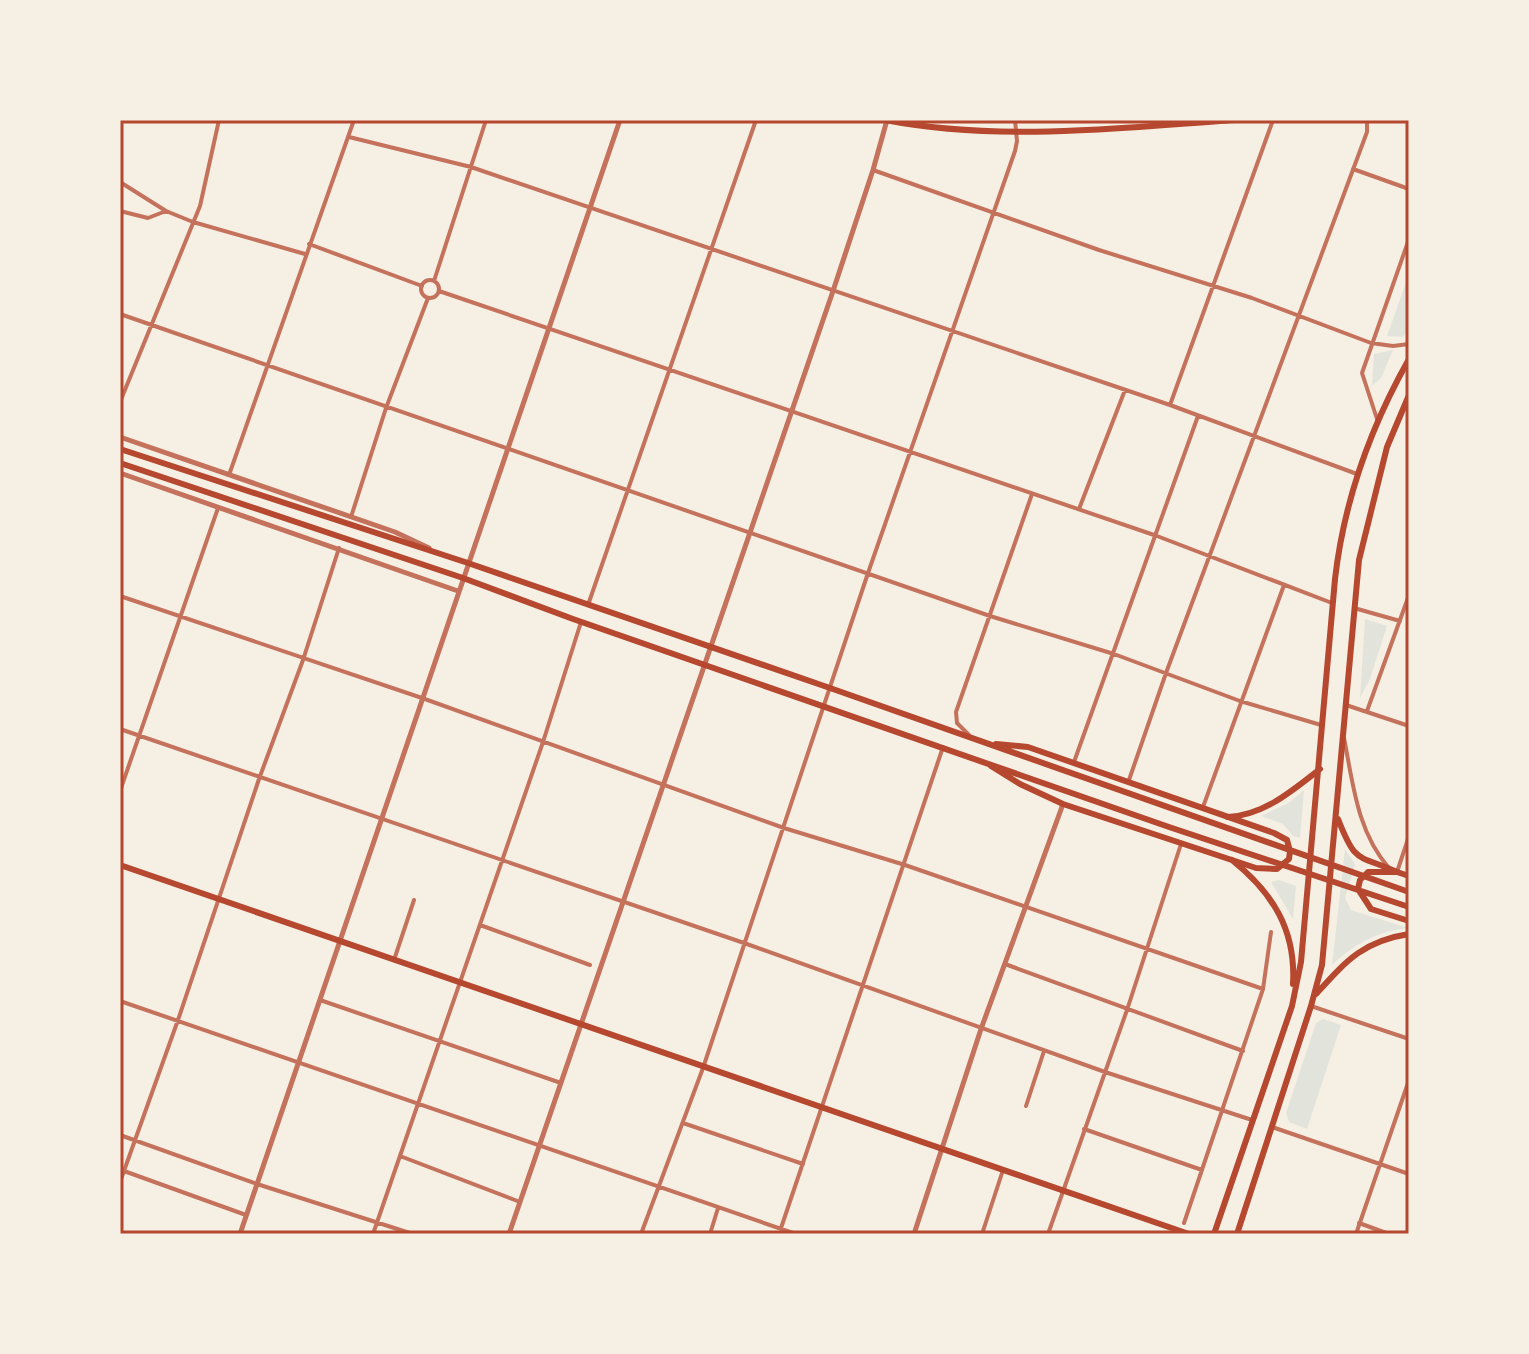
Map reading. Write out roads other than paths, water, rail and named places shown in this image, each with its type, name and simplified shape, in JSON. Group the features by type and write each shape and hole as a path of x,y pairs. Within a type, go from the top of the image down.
{"main road":[{"path":"887,120 896,124 942,129 1016,131 1234,120"},
{"path":"1214,1234 1292,1006 1306,926 1341,533 1357,474 1409,359"},
{"path":"1237,1234 1314,997 1327,930 1354,608 1366,526 1387,447 1409,395"},
{"path":"120,449 468,563 1409,892"},
{"path":"120,463 463,578 704,665 1409,907"},
{"path":"985,743 1028,747 1284,837 1290,851 1286,864 1277,869 1256,868 1181,844 1063,804 1003,775 989,764"},
{"path":"1228,817 1266,807 1320,769"},
{"path":"1337,815 1348,843 1359,857 1409,876"},
{"path":"1232,860 1270,896 1284,924 1294,969 1292,1006"},
{"path":"120,865 1189,1234"},
{"path":"1394,871 1368,872 1360,880 1358,889 1371,909 1409,921"},
{"path":"1314,997 1340,966 1361,949 1388,938 1409,934"}],"street":[{"path":"120,402 200,206 219,120"},
{"path":"229,475 354,120"},
{"path":"486,120 434,281 439,291 1157,536 1333,603"},
{"path":"240,1234 620,120"},
{"path":"588,605 756,120"},
{"path":"509,1234 833,291 887,120"},
{"path":"641,1234 703,1068 868,573 994,213 1016,146 1015,120"},
{"path":"1170,405 1273,120"},
{"path":"1129,780 1353,169 1368,127 1367,120"},
{"path":"349,137 471,167 1170,405 1357,474"},
{"path":"1353,169 1409,189"},
{"path":"873,170 1099,250 1298,314 1371,343 1393,346 1409,344"},
{"path":"120,182 166,211 193,222 305,254"},
{"path":"120,211 148,218 166,211"},
{"path":"1378,423 1362,378 1371,343 1409,239"},
{"path":"309,244 422,286"},
{"path":"422,286 425,282 434,281"},
{"path":"422,286 423,295 428,298 434,298 439,291"},
{"path":"351,517 386,408 428,298"},
{"path":"120,314 990,616 1114,654 1240,701 1322,726"},
{"path":"1079,509 1125,390"},
{"path":"1074,762 1198,416"},
{"path":"120,437 406,535 436,553"},
{"path":"120,473 458,591"},
{"path":"974,739 960,727 956,712 1032,494"},
{"path":"120,791 218,508"},
{"path":"120,1182 303,660 339,548"},
{"path":"1203,807 1284,585"},
{"path":"1367,711 1409,595"},
{"path":"120,596 422,698 784,828 905,865 1263,989"},
{"path":"1354,608 1400,621"},
{"path":"373,1234 543,742 581,622"},
{"path":"1346,705 1409,726"},
{"path":"120,729 744,943 1044,1051 1252,1120"},
{"path":"1343,733 1364,829 1372,847 1394,871 1409,836"},
{"path":"780,1232 943,747"},
{"path":"914,1234 981,1029 1063,804"},
{"path":"1048,1234 1127,1010 1181,844"},
{"path":"394,960 414,900"},
{"path":"480,925 590,965"},
{"path":"1184,1223 1263,989 1271,932"},
{"path":"1004,964 1243,1051"},
{"path":"320,1000 561,1083"},
{"path":"120,1001 780,1232 796,1234"},
{"path":"1311,1006 1409,1039"},
{"path":"1026,1106 1044,1051"},
{"path":"1356,1234 1409,1080"},
{"path":"683,1123 803,1164"},
{"path":"1270,1126 1409,1174"},
{"path":"1084,1129 1202,1170"},
{"path":"120,1135 257,1184 413,1234"},
{"path":"400,1156 520,1202"},
{"path":"124,1170 246,1215"},
{"path":"982,1234 1003,1170"},
{"path":"710,1234 718,1208"},
{"path":"1359,1223 1389,1234"}]}
